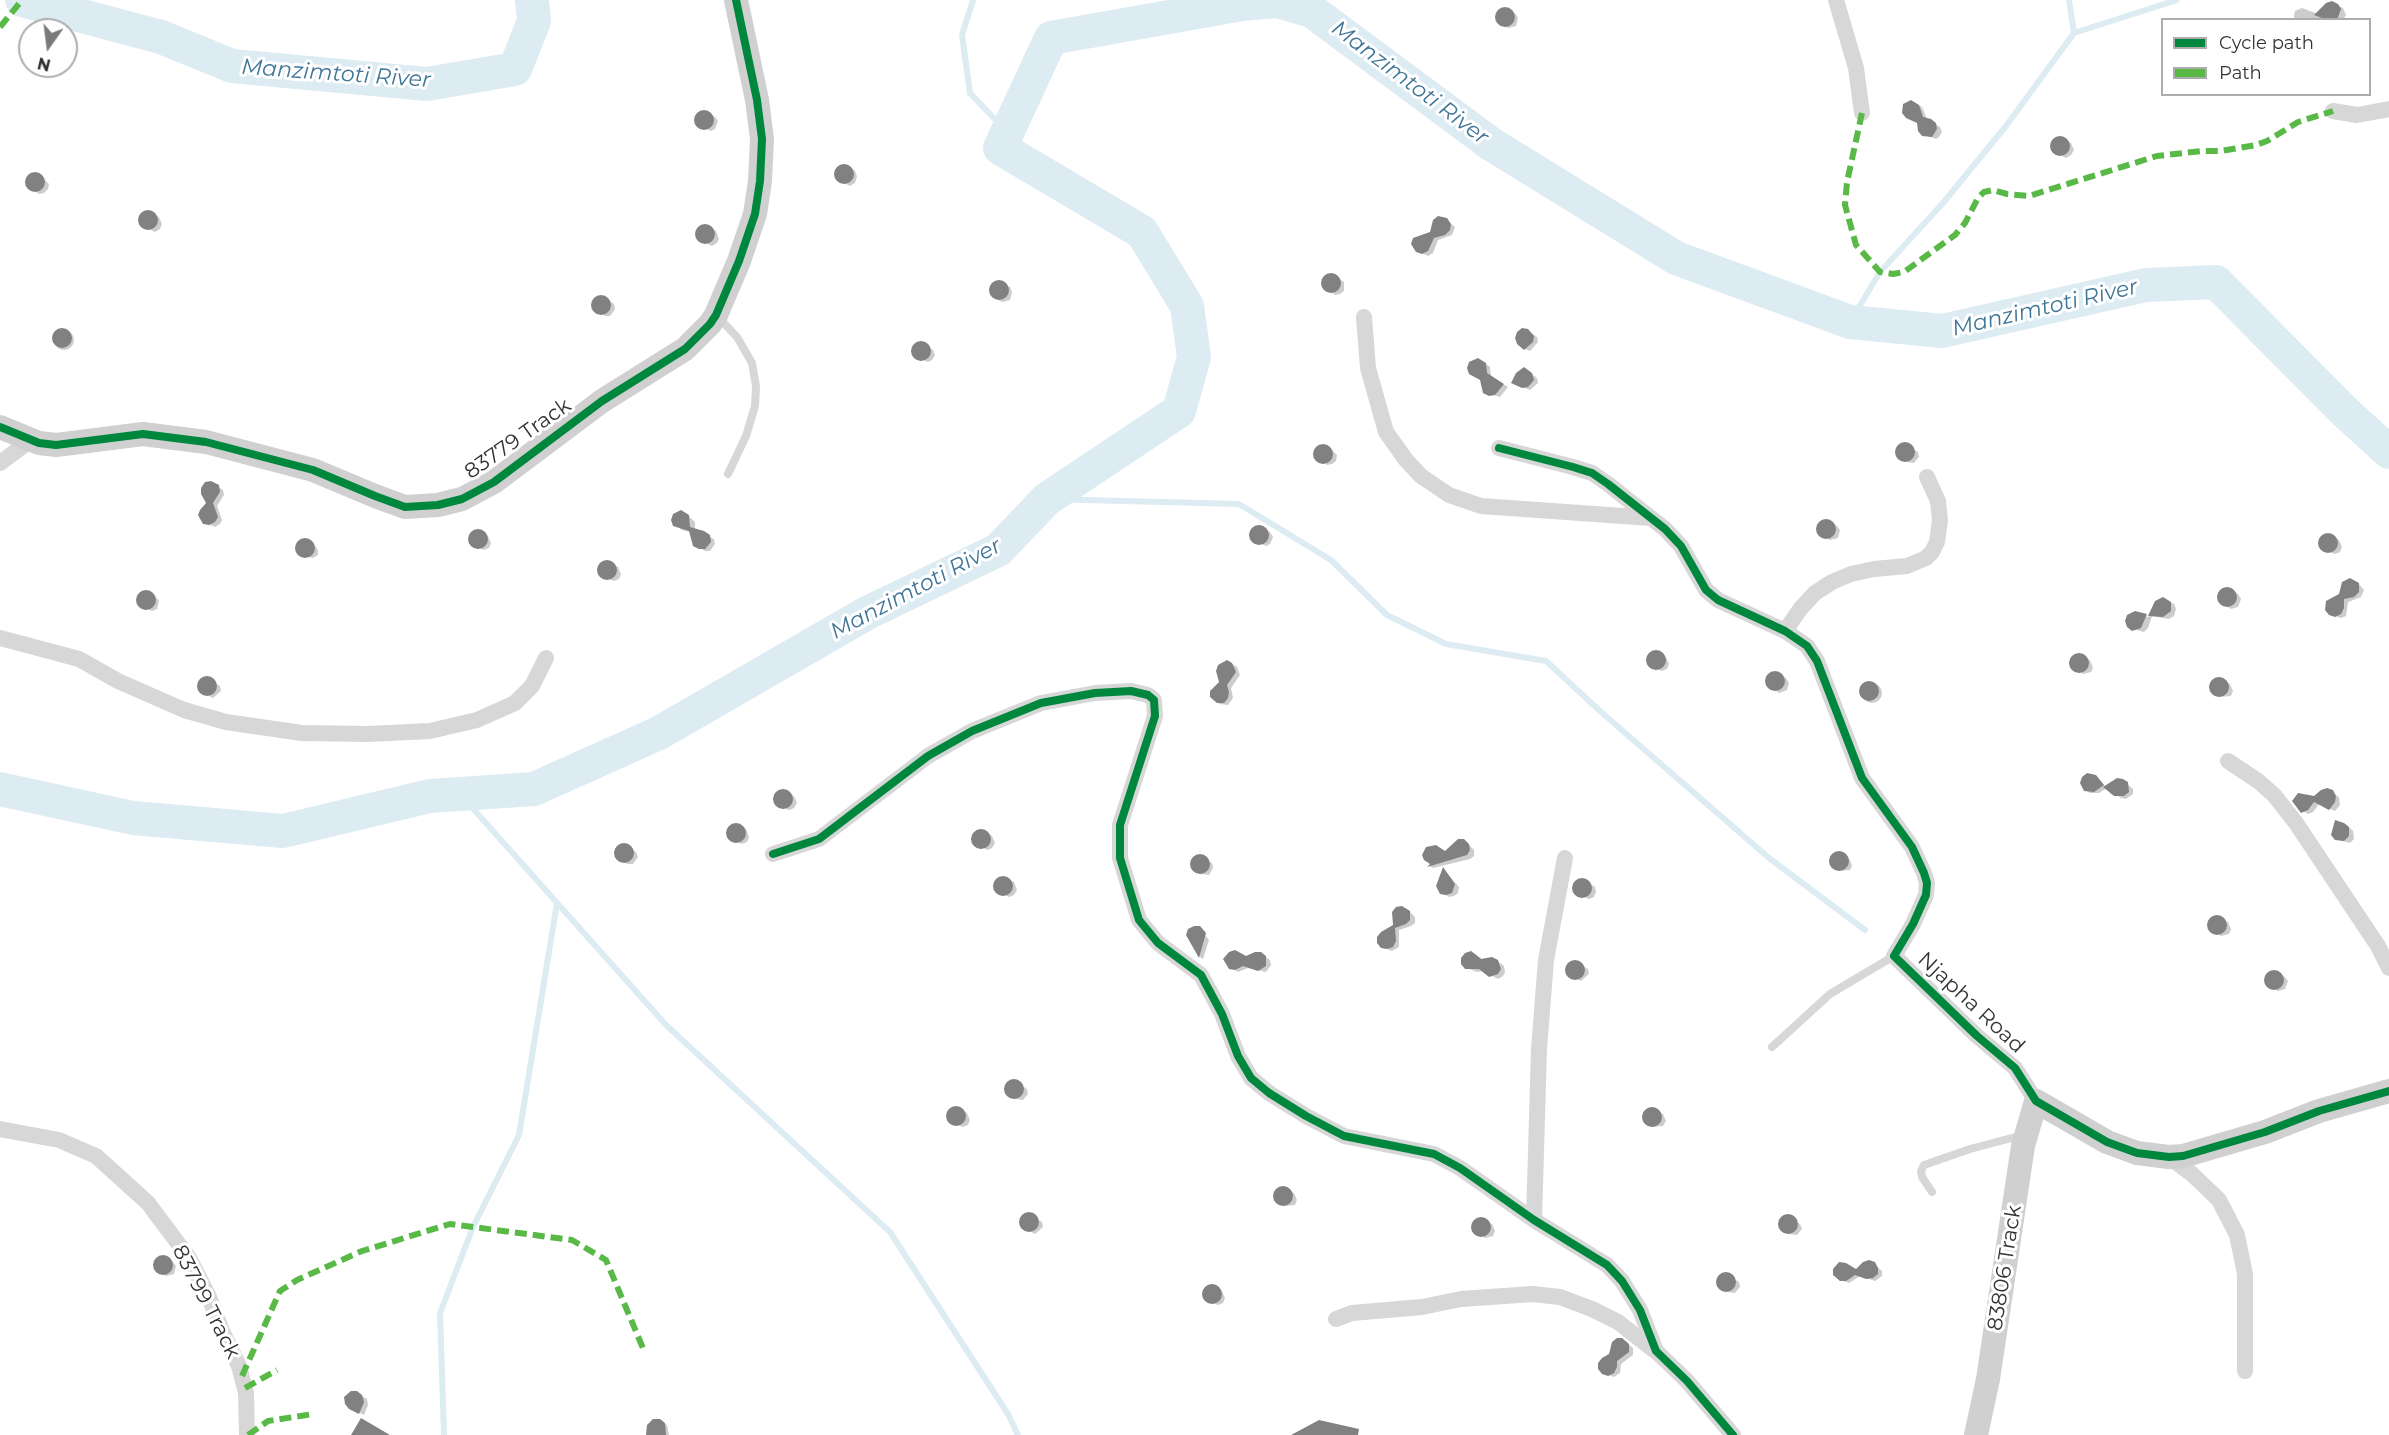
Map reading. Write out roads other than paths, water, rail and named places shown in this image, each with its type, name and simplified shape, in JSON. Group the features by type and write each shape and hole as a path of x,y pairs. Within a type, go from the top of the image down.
{"street":[{"name":"83779 Track","path":"0,427 31,440 56,445 143,434 206,442 313,470 405,507 438,505 462,499 494,482 602,401 685,349 716,315 739,261 754,214 760,181 762,139 757,100 736,0"},
{"path":"1836,0 1856,68 1862,113"},
{"path":"2333,111 2357,115 2389,109"},
{"path":"1364,317 1368,368 1386,432 1421,476 1449,495 1481,506 1651,518"},
{"path":"0,464 31,440"},
{"name":"Njapha Road","path":"1499,448 1592,473 1651,518 1681,546 1706,590 1718,600 1785,631 1807,646 1817,661 1863,778 1912,847 1927,883 1923,902 1894,956 1977,1036 2015,1068 2037,1101 2107,1142 2137,1153 2169,1157 2183,1156 2265,1132 2319,1111 2389,1091"},
{"path":"1785,631 1815,593 1832,582 1863,571 1907,566 1926,558 1932,552 1937,542 1940,520 1938,501 1927,477"},
{"path":"0,638 79,659 118,681 184,710 226,722 302,733 368,734 430,731 477,720 515,703 532,686 546,658"},
{"path":"773,854 819,839 928,756 982,727 1041,703 1095,693 1131,691 1148,695 1154,700 1155,716 1120,825 1118,844 1120,858 1139,920 1158,943 1201,975 1218,1005 1238,1056 1251,1078 1269,1093 1344,1136 1434,1154 1460,1168 1534,1220 1607,1265 1622,1281 1640,1310 1656,1351"},
{"path":"2228,761 2274,795 2296,823 2378,946 2389,968"},
{"path":"1534,1220 1538,1060 1546,960 1565,858"},
{"name":"83806 Track","path":"1976,1435 1988,1379 2026,1134 2037,1101"},
{"name":"83799 Track","path":"0,1129 58,1140 96,1156 148,1203 189,1258 239,1366 246,1393 247,1435"},
{"path":"2169,1157 2199,1180 2219,1200 2237,1235 2245,1274 2245,1371"},
{"path":"1336,1319 1352,1313 1422,1307 1461,1299 1533,1294 1560,1297 1618,1322 1656,1351 1687,1382 1733,1435"}],"lane":[{"path":"716,315 737,337 747,354 752,363 756,386 756,406 746,436 728,474"},
{"path":"1772,1047 1830,994 1894,956"},
{"path":"1932,1192 1922,1176 1921,1171 1924,1165 1970,1149 2026,1134"}],"waterway":[{"name":"Manzimtoti River","path":"22,0 161,37 232,66 427,84 515,69 534,21 532,0"},
{"path":"973,0 962,35 970,93 1007,132"},
{"path":"1850,322 1880,272 1943,203 2006,126 2074,33 2069,0"},
{"path":"2074,33 2177,0"},
{"name":"Manzimtoti River","path":"0,789 133,818 283,831 430,796 534,789 659,733 867,613 998,550 1047,499 1179,411 1194,357 1187,306 1142,232 1000,148 1051,38 1242,4 1277,1 1312,11 1491,144 1676,258 1850,322 1942,331 2146,285 2216,282 2343,410 2389,452"},
{"path":"1047,499 1239,504 1331,560 1387,615 1446,644 1546,661 1769,858 1865,930"},
{"path":"460,794 666,1025 890,1232 1008,1414 1018,1435"},
{"path":"444,1435 440,1313 473,1227 519,1135 557,903"}]}
